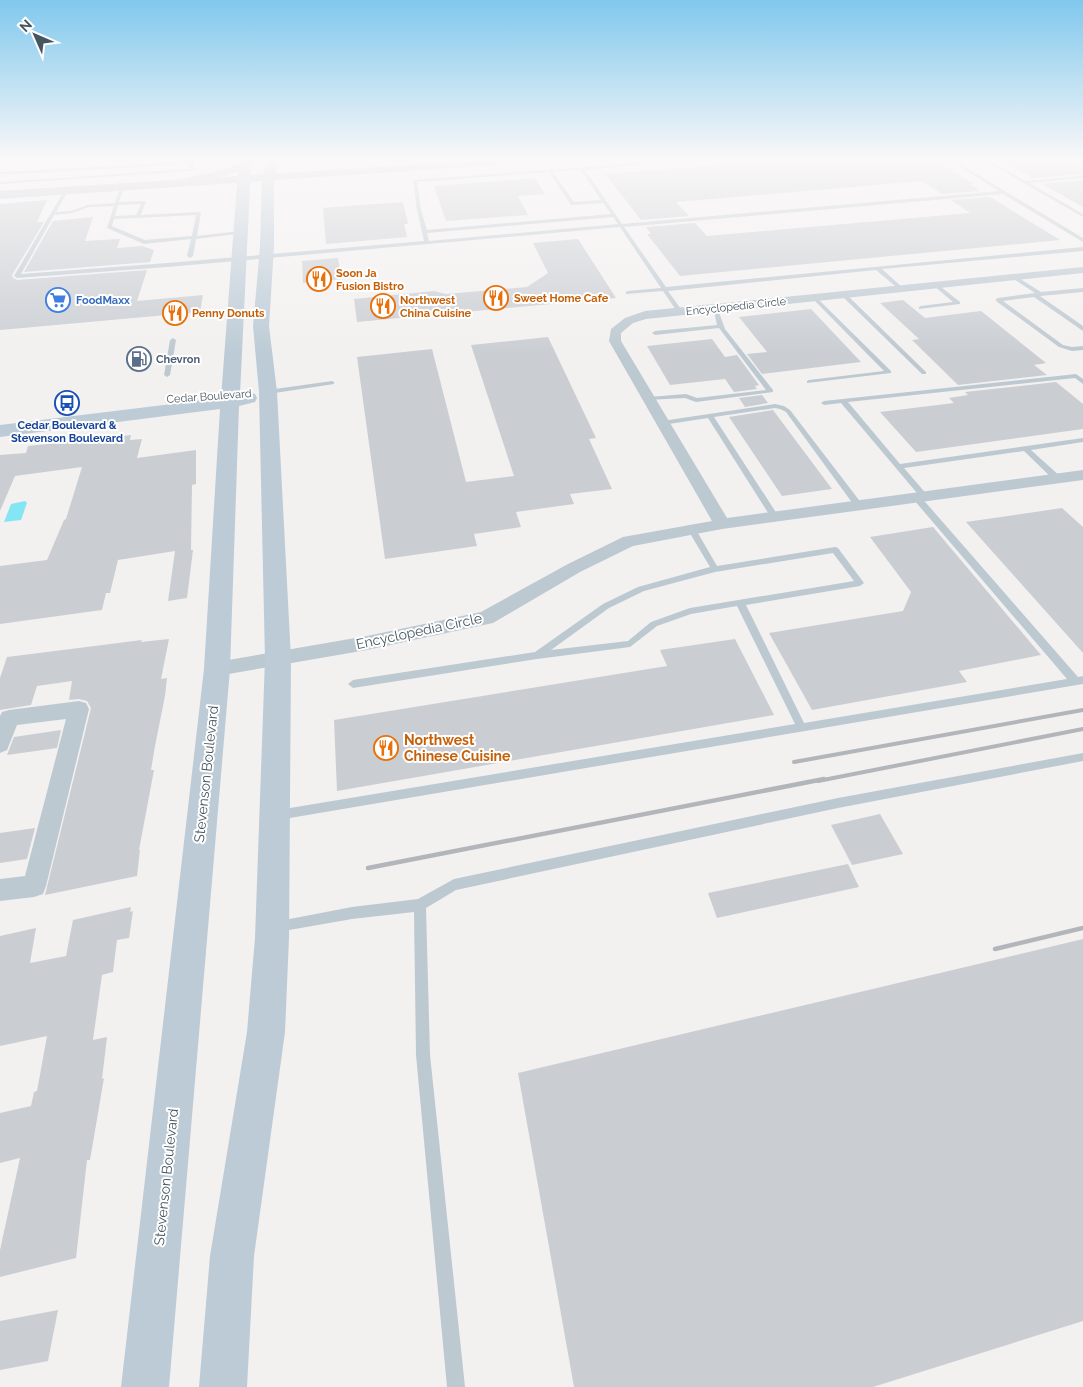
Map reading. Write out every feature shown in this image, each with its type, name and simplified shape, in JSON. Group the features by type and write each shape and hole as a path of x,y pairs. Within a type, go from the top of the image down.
{"main road":[{"name":"Stevenson Boulevard","path":"145,1387 217,669 242,225"},
{"path":"223,1387 232,1256 266,1032 272,927 278,659 268,392 261,326 267,225"},
{"name":"Cedar Boulevard","path":"0,431 143,413 268,392"},
{"name":"Cedar Boulevard","path":"0,417 232,397"},
{"path":"143,413 188,415 211,423 230,436"}],"street":[{"name":"Encyclopedia Circle","path":"722,524 615,342 615,332 622,324 633,318 680,312 1083,270"},
{"name":"Encyclopedia Circle","path":"217,669 278,659 486,618 574,568 629,541 722,524 1083,475"},
{"path":"0,744 9,718 79,709 34,886 0,890"}],"lane":[{"path":"47,225 17,276 266,257 624,225"},
{"path":"110,225 109,227 144,242 241,233"},
{"path":"190,256 196,225"},
{"path":"423,225 427,242"},
{"path":"424,232 505,225"},
{"path":"621,225 680,312"},
{"path":"1058,225 1083,240"},
{"path":"628,293 1083,249"},
{"path":"877,268 901,289"},
{"path":"1014,277 1083,329"},
{"path":"921,308 958,303 936,285"},
{"path":"1083,290 998,300 1061,346 1072,349 1083,348"},
{"path":"844,295 924,373"},
{"path":"809,382 890,372 815,298"},
{"path":"649,399 686,396 696,400 771,391 721,326 715,308"},
{"path":"655,333 721,326"},
{"path":"167,376 173,340"},
{"path":"824,403 1076,376 1083,382"},
{"path":"268,392 332,384"},
{"path":"843,401 899,466 921,497 1079,681"},
{"path":"662,423 775,406 782,407 788,411 859,506"},
{"path":"709,415 775,517"},
{"path":"899,466 1083,440"},
{"path":"1025,448 1058,479"},
{"path":"692,530 715,569"},
{"path":"353,684 538,655 630,644 654,624 690,611 860,583 835,550 715,569 641,589 606,606 538,655"},
{"path":"740,602 801,726"},
{"path":"274,816 801,726 1079,681"},
{"path":"272,927 352,913 420,906 454,884 838,803 1083,758"},
{"path":"420,906 423,1055 456,1387"}],"water":[{"path":"25,501 27,503 21,520 4,522 11,504"}],"building":[{"path":"0,225 42,225 12,275 17,280 147,270 137,301 203,295 200,312 0,330"},
{"path":"51,225 90,225 85,241 120,239 117,248 142,246 154,250 150,262 24,272"},
{"path":"324,225 404,225 407,237 326,244"},
{"path":"697,225 707,236 836,225 1035,225 1060,240 680,276 647,234 651,234 646,227"},
{"path":"578,239 616,298 357,322 354,299 434,291 446,294 527,287 548,273 533,243"},
{"path":"338,258 341,279 303,283 302,261"},
{"path":"903,300 925,318 981,311 1046,363 1034,365 1047,375 958,385 912,340 919,339 880,303"},
{"path":"811,309 861,362 762,374 747,354 767,352 739,317"},
{"path":"548,337 596,438 589,439 612,489 570,494 574,504 516,512 521,527 474,534 477,546 385,559 357,357 432,349 466,482 514,476 471,345"},
{"path":"712,339 725,357 737,355 759,385 755,386 757,389 734,392 725,379 670,385 647,346"},
{"path":"1056,382 1083,404 1083,429 916,452 880,412 954,403 949,398 968,395 965,392"},
{"path":"762,395 768,403 745,407 739,398"},
{"path":"773,410 832,489 782,496 729,417"},
{"path":"131,435 130,440 142,439 137,458 196,450 196,484 192,485 191,550 193,550 187,598 168,601 175,551 118,560 110,593 106,593 102,610 0,624 0,566 47,560 66,519 82,467 15,476 0,511 0,455 26,453 28,446"},
{"path":"1062,508 1083,527 1083,653 966,522"},
{"path":"933,527 1041,655 959,671 967,682 812,710 769,633 903,611 911,592 870,537"},
{"path":"169,639 161,679 167,678 165,696 151,770 154,770 139,850 137,876 45,895 91,708 87,701 79,699 69,700 72,681 37,686 31,705 0,710 0,678 7,657 142,640 141,642"},
{"path":"735,639 774,715 337,791 334,720 667,666 660,650"},
{"path":"61,730 57,748 7,755 14,737"},
{"path":"880,814 903,854 852,865 831,825"},
{"path":"35,828 27,859 0,863 0,833"},
{"path":"848,864 859,887 717,918 708,893"},
{"path":"131,907 130,912 133,911 129,938 117,940 113,972 102,975 93,1040 107,1037 102,1079 104,1078 90,1160 87,1160 76,1258 0,1277 0,1250 20,1158 0,1163 0,1113 31,1106 34,1092 37,1091 47,1036 0,1046 0,936 36,928 30,963 66,956 73,920"},
{"path":"1083,939 1083,1321 873,1387 574,1387 518,1073"},
{"path":"58,1310 48,1361 0,1370 0,1321"}],"railway":[{"path":"794,762 1083,710"},
{"path":"818,781 1083,729"},
{"path":"368,868 824,779"},
{"path":"995,949 1083,928"}],"place":[{"name":"Soon Ja Fusion Bistro","path":"319,279"},
{"name":"Sweet Home Cafe","path":"496,298"},
{"name":"FoodMaxx","path":"58,300"},
{"name":"Northwest China Cuisine","path":"383,306"},
{"name":"Penny Donuts","path":"175,313"},
{"name":"Chevron","path":"139,359"},
{"name":"Cedar Boulevard & Stevenson Boulevard","path":"67,403"},
{"name":"Northwest Chinese Cuisine","path":"386,748"}]}
